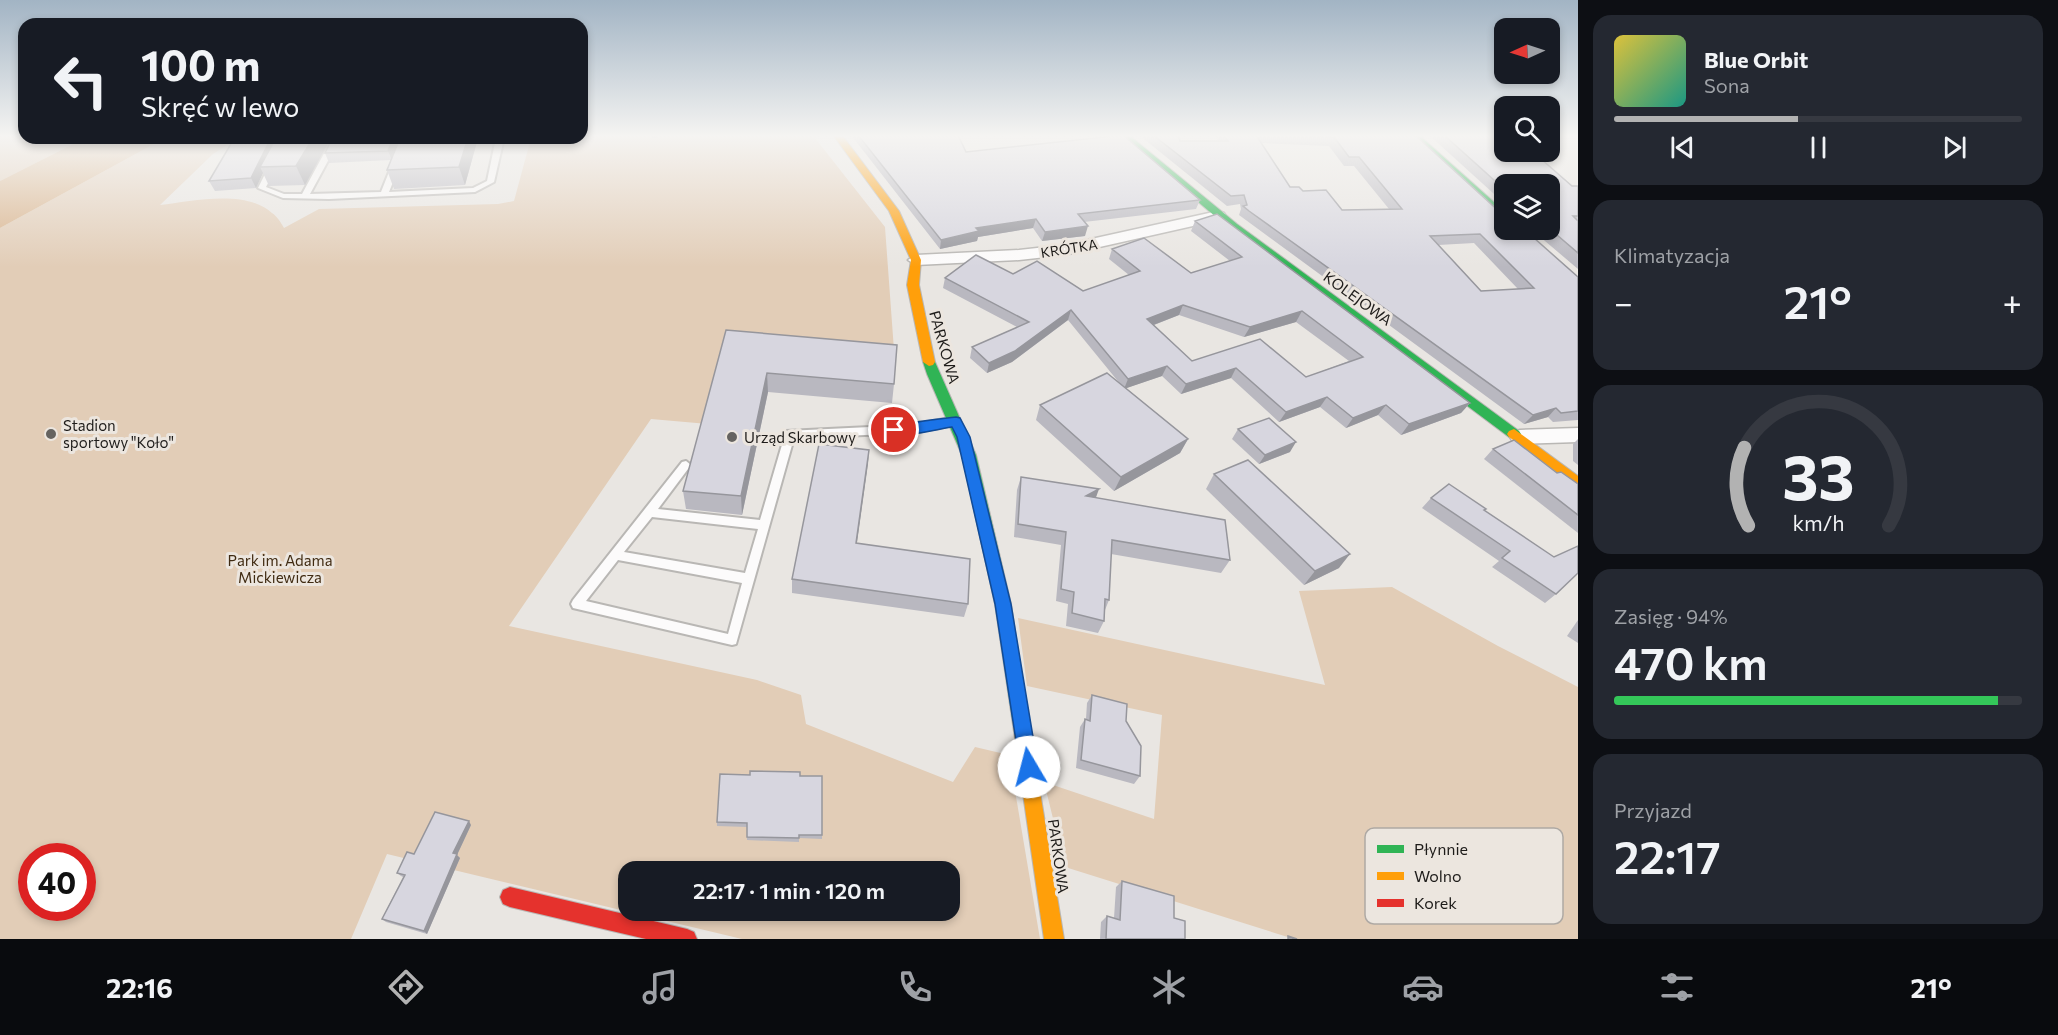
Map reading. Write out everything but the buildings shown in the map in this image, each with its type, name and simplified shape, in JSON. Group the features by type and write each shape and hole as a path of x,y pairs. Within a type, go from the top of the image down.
{"street":[{"name":"PARKOWA","path":"869,179 894,212 916,260 913,285 920,325 935,381 956,421 969,455 1003,604 1054,939"},
{"name":"KOLEJOWA","path":"1174,179 1218,216 1578,483"},
{"path":"1462,179 1494,207"},
{"name":"KRÓTKA","path":"916,260 1019,255 1064,250 1218,216"},
{"path":"1520,438 1578,435"},
{"path":"510,897 687,939"}],"lane":[{"path":"267,179 262,188 283,196 305,196 475,190 490,182 491,179"},
{"path":"305,196 314,179"},
{"path":"384,195 390,179"},
{"path":"686,465 577,604 732,640 790,434 912,429 956,421"},
{"path":"648,512 765,525"},
{"path":"615,555 749,579"}],"green space":[{"name":"Park im. Adama Mickiewicza","path":"90,179 187,179 160,205 218,198 248,201 274,214 284,228 319,209 498,204 514,201 520,179 847,179 885,227 895,364 728,350 708,424 651,419 509,626 757,680 801,695 806,724 953,782 975,747 1009,755 1040,939 742,939 667,921 960,921 960,861 618,861 618,909 387,854 351,939 0,939 0,228"},
{"path":"1392,587 1578,687 1578,939 1294,939 1065,867 1044,782 1154,819 1162,715 1027,686 1018,618 1325,685 1299,591"}],"shaded area":[{"path":"4,179 90,179 0,228 0,181"}],"traffic: fast":[{"path":"1176,179 1233,226 1514,434"},
{"path":"1462,179 1494,207"},
{"path":"929,362 969,455 1003,604 1020,718"}],"traffic: slow":[{"path":"870,179 894,211 916,260 913,285 929,362"},
{"path":"1514,434 1578,483"},
{"path":"1020,718 1054,939"}],"traffic: jam":[{"path":"510,897 687,939"}],"place":[{"name":"Stadion sportowy \"Koło\"","path":"51,434"},
{"name":"Urząd Skarbowy","path":"732,437"}],"route":[{"path":"894,430 956,421 963,437 1003,604 1029,767"}]}
